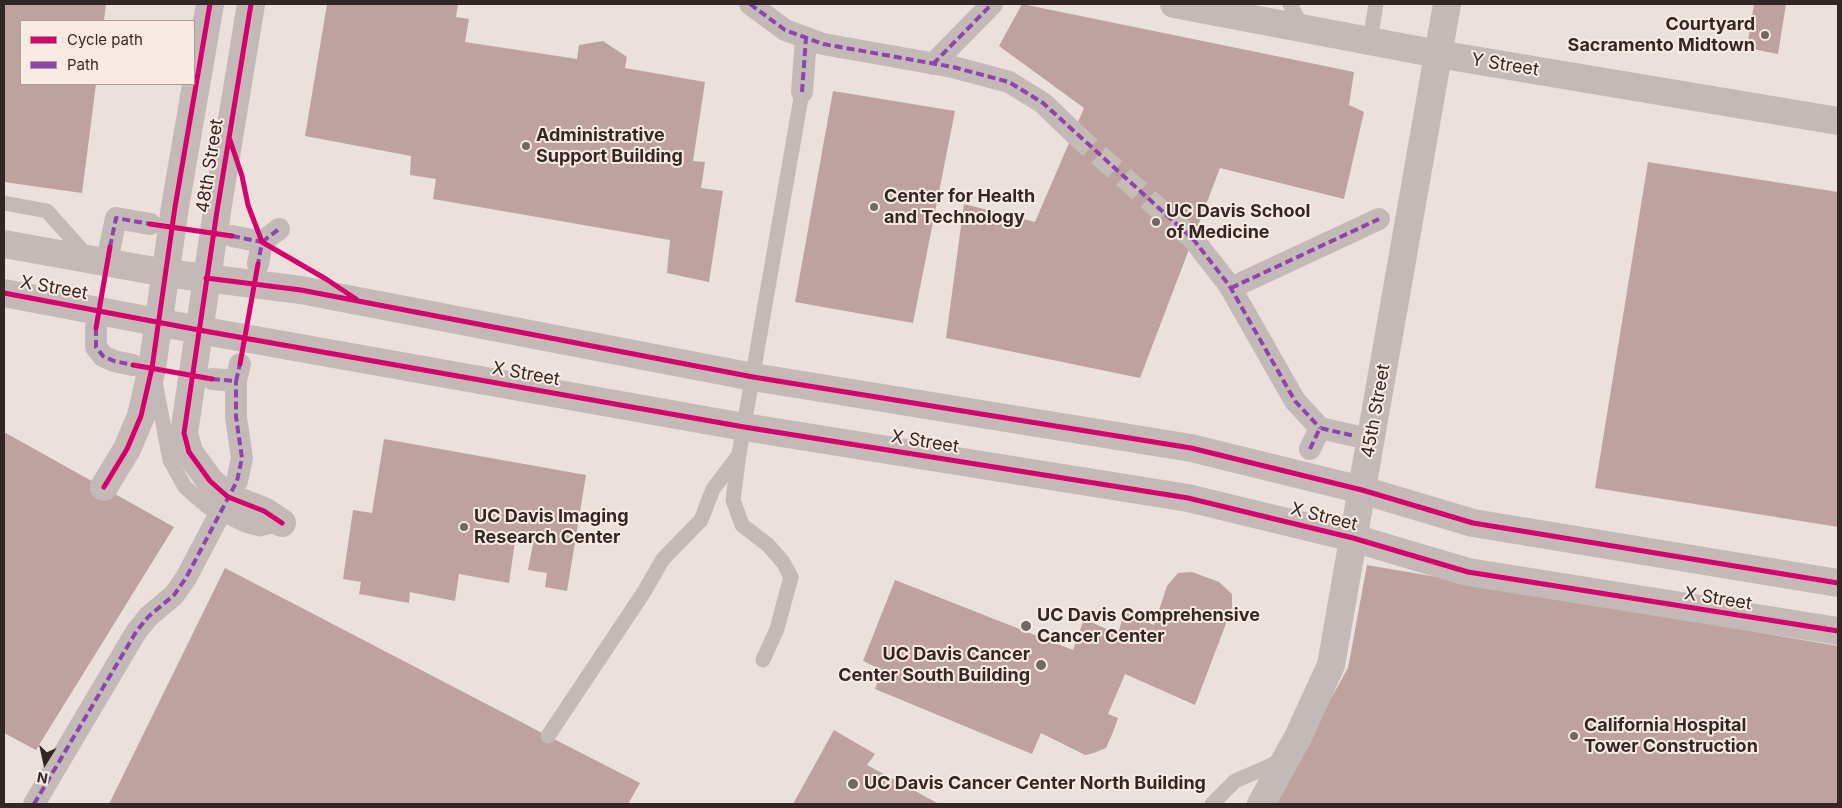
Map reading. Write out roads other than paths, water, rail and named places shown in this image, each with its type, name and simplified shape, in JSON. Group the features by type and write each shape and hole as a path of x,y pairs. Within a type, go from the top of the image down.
{"street":[{"name":"48th Street","path":"104,487 127,449 141,416 143,366 159,322 210,4"},
{"name":"48th Street","path":"251,4 206,278 184,433 190,452 224,505 264,511 282,523"},
{"path":"750,4 785,30 823,44 933,64 1009,82 1042,103 1074,133"},
{"path":"933,64 992,4"},
{"name":"Y Street","path":"1174,4 1438,54 1838,121"},
{"name":"45th Street","path":"1261,804 1286,759 1331,665 1447,4"},
{"path":"802,92 806,38"},
{"path":"99,252 116,218 150,224"},
{"path":"1231,288 1379,220"},
{"path":"232,236 266,245"},
{"path":"1193,239 1231,288 1295,401 1320,428 1355,436"},
{"name":"X Street","path":"4,244 99,252 166,273 301,290 753,377 1191,448 1362,490 1473,523 1838,583"},
{"name":"X Street","path":"4,293 744,427 1188,498 1353,538 1468,572 1838,631"},
{"path":"96,328 96,347 103,356 114,361 143,366"},
{"path":"34,804 136,632 148,617 174,594 237,481 242,458 236,417 238,372 212,378"},
{"path":"1310,448 1320,428"}],"lane":[{"path":"1290,4 1302,29"},
{"path":"1370,41 1376,4"},
{"path":"763,660 777,629 791,577 783,562 768,545 742,525 734,500 739,454 802,92"},
{"path":"4,203 47,211 99,252"},
{"path":"143,366 170,460 184,487 208,507 224,505"},
{"path":"548,736 644,592 662,559 701,520 713,489 739,454"},
{"path":"1212,804 1235,781 1286,759"}],"tunnel":[{"path":"1074,133 1193,239"}],"place":[{"name":"Courtyard Sacramento Midtown","path":"1765,35"},
{"name":"Administrative Support Building","path":"526,146"},
{"name":"Center for Health and Technology","path":"874,207"},
{"name":"UC Davis School of Medicine","path":"1156,222"},
{"name":"UC Davis Imaging Research Center","path":"464,527"},
{"name":"UC Davis Comprehensive Cancer Center","path":"1026,626"},
{"name":"UC Davis Cancer Center South Building","path":"1041,665"},
{"name":"California Hospital Tower Construction","path":"1574,736"},
{"name":"UC Davis Cancer Center North Building","path":"853,784"}]}
